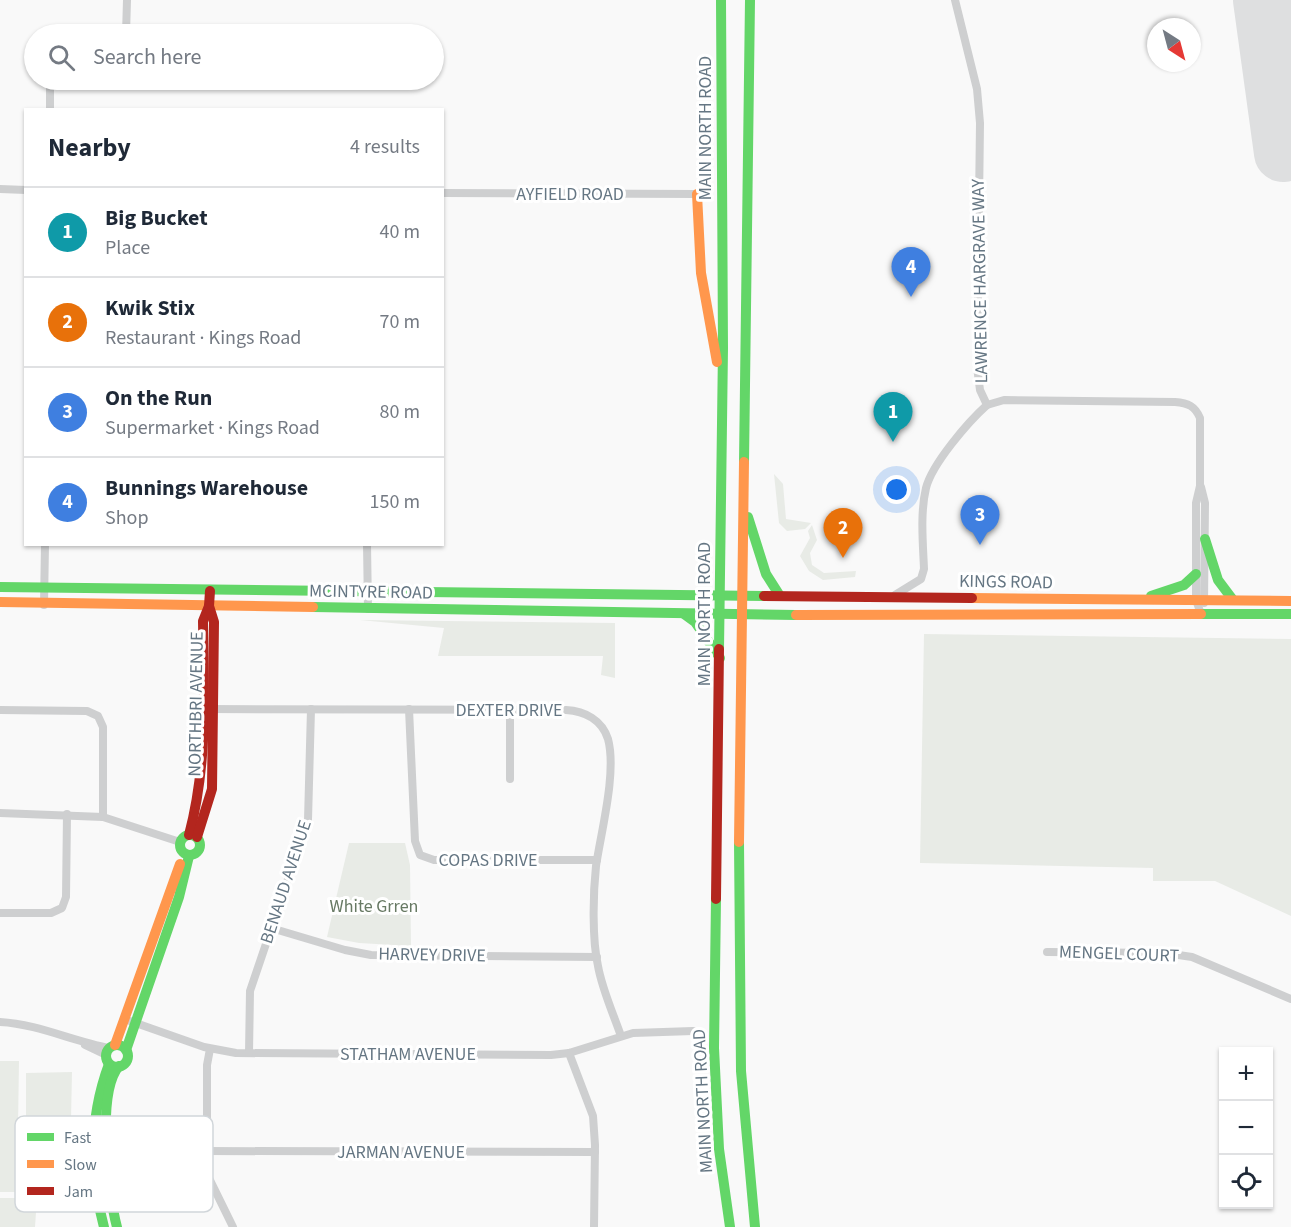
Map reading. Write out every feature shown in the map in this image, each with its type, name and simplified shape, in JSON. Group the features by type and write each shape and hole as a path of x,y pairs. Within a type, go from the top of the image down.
{"main road":[{"name":"MAIN NORTH ROAD","path":"721,0 722,387 714,1048 719,1149 730,1227"},
{"name":"MAIN NORTH ROAD","path":"750,0 742,596 741,1071 755,1227"},
{"path":"697,194 700,273 722,387"},
{"path":"744,507 766,574 780,596"},
{"path":"1205,539 1216,579 1222,591 1233,600"},
{"path":"1138,599 1184,585 1196,574"},
{"name":"MCINTYRE ROAD","path":"0,587 720,595"},
{"name":"NORTHBRI AVENUE","path":"186,855 200,849 189,838 212,789 209,709 214,622 209,606 210,591"},
{"path":"542,594 544,604 576,612"},
{"name":"KINGS ROAD","path":"720,595 1291,601"},
{"name":"MCINTYRE ROAD","path":"0,602 742,614"},
{"path":"684,614 695,622 720,658"},
{"name":"KINGS ROAD","path":"742,614 1291,614"},
{"path":"96,1116 99,1097 114,1055 127,1041 131,1021 179,897 189,838"},
{"path":"108,1116 114,1055"},
{"path":"100,1212 104,1227"},
{"path":"113,1212 117,1227"}],"street":[{"path":"126,24 127,0"},
{"name":"LAWRENCE HARGRAVE WAY","path":"891,597 921,579 924,568 926,488 945,456 969,423 987,405 980,390 977,367 978,98 955,0"},
{"path":"50,108 51,90"},
{"path":"0,189 24,190"},
{"name":"AYFIELD ROAD","path":"444,193 697,194"},
{"path":"987,405 1011,399 1187,403 1197,410 1200,418 1200,486 1196,503 1196,574 1201,600"},
{"path":"1200,486 1205,503 1201,614"},
{"path":"44,604 45,546"},
{"path":"367,546 368,609"},
{"name":"DEXTER DRIVE","path":"209,709 574,710 591,717 602,727 608,741 609,755 608,791 597,860 597,957 598,967 621,1035"},
{"name":"BENAUD AVENUE","path":"249,1053 250,991 308,820 311,709"},
{"name":"COPAS DRIVE","path":"409,709 415,841 420,855 434,860 597,860"},
{"path":"0,710 87,711 98,716 103,727 103,817"},
{"path":"510,710 510,779"},
{"path":"0,813 103,817 189,838"},
{"path":"0,913 51,913 62,908 66,897 67,814"},
{"name":"HARVEY DRIVE","path":"271,928 338,949 371,955 597,957"},
{"name":"MENGEL COURT","path":"1047,951 1185,956 1205,961 1291,999"},
{"name":"STATHAM AVENUE","path":"131,1021 210,1048 249,1053 569,1053 621,1035 693,1031"},
{"path":"0,1022 33,1025 114,1055"},
{"path":"207,1116 207,1065 210,1048"},
{"path":"569,1053 592,1116 595,1152 594,1227"},
{"name":"JARMAN AVENUE","path":"213,1151 595,1152"},
{"path":"213,1186 233,1227"}],"green space":[{"path":"774,474 783,484 786,519 811,523 805,529 787,531 779,523"},
{"path":"812,525 817,540 810,553 812,565 824,573 856,571 855,577 823,580 809,571 800,556 810,538 808,531"},
{"path":"360,620 615,623 615,678 601,675 603,656 438,656 444,628"},
{"path":"924,634 1291,639 1291,916 1215,881 1153,881 1153,868 920,863"},
{"name":"White Grren","path":"349,843 405,843 410,865 411,946 359,943 327,937"},
{"path":"0,1061 19,1061 18,1116 15,1116 15,1192 0,1192"},
{"path":"72,1072 71,1116 26,1116 26,1073"},
{"path":"0,1198 15,1198 15,1212 36,1212 35,1227 0,1227"}],"taxiway":[{"path":"1278,116 1291,134"}],"runway":[{"path":"1262,0 1283,153"}],"traffic: fast":[{"path":"719,649 723,348 721,0"},
{"path":"744,462 750,0"},
{"path":"748,517 766,574 780,596"},
{"path":"1205,539 1218,580 1233,600"},
{"path":"1151,596 1184,585 1196,574"},
{"path":"0,587 764,596"},
{"path":"313,607 796,615"},
{"path":"684,614 695,622 720,658"},
{"path":"1201,614 1291,614"},
{"path":"186,835 194,835 200,841 200,845 200,849 194,855 186,855 180,849 180,841 186,835"},
{"path":"739,842 741,1071 755,1227"},
{"path":"126,1050 179,897 189,856"},
{"path":"716,899 714,1048 719,1149 730,1227"},
{"path":"117,1045 125,1048 128,1056 125,1064 117,1067 109,1064 106,1056 109,1048 117,1045"},
{"path":"96,1116 102,1084 109,1064"},
{"path":"106,1116 112,1079 119,1066"},
{"path":"100,1212 104,1227"},
{"path":"114,1212 117,1227"}],"traffic: slow":[{"path":"697,194 701,273 717,362"},
{"path":"739,842 744,462"},
{"path":"972,598 1291,601"},
{"path":"0,602 313,607"},
{"path":"796,615 1201,614"},
{"path":"115,1045 180,864"}],"traffic: jam":[{"path":"189,835 202,755 203,621 209,606 210,591"},
{"path":"764,596 972,598"},
{"path":"197,837 212,789 214,622 209,606"},
{"path":"716,899 719,649"}],"place":[{"name":"Bunnings Warehouse","path":"911,297"},
{"name":"Big Bucket","path":"893,442"},
{"name":"On the Run","path":"980,545"},
{"name":"Kwik Stix","path":"843,558"}]}
